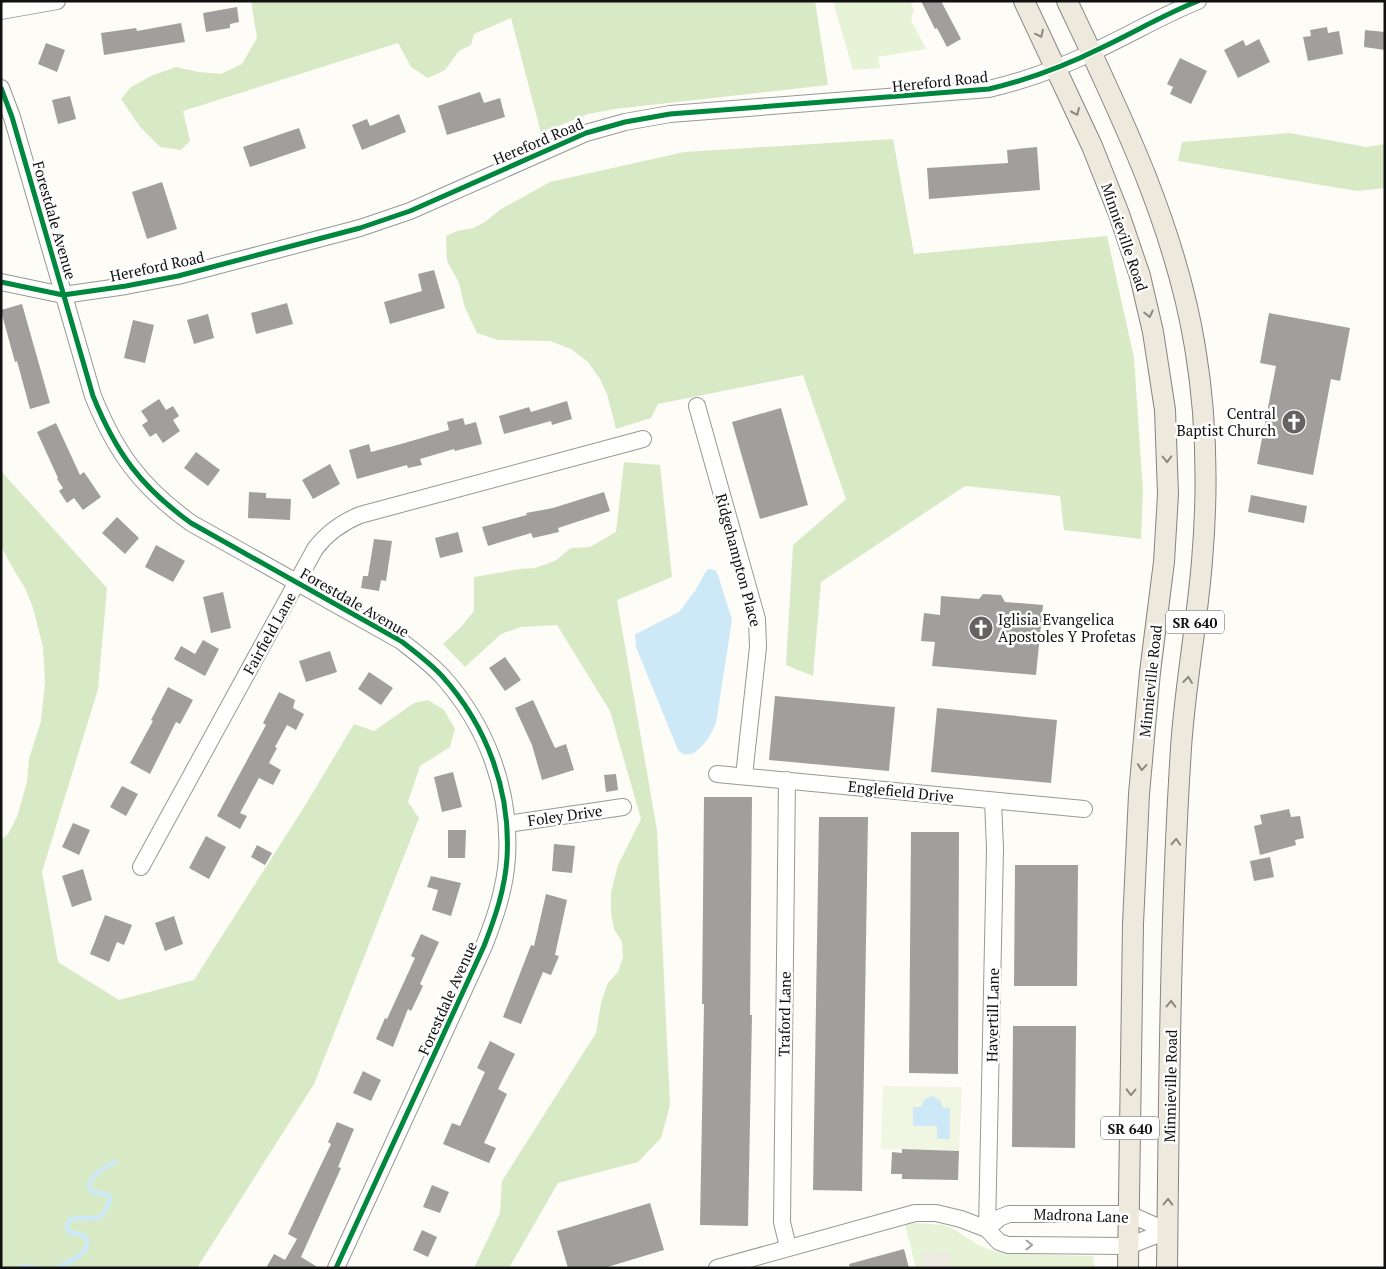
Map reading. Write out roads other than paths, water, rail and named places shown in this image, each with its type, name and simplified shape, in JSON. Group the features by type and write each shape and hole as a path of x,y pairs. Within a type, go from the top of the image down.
{"main road":[{"name":"Minnieville Road","path":"1024,1 1109,188 1140,276 1153,332 1165,410 1168,494 1164,562 1150,672 1141,776 1133,924 1128,1268"},
{"name":"Minnieville Road","path":"1068,1 1130,136 1153,192 1185,296 1196,348 1202,401 1205,446 1205,512 1202,563 1181,744 1172,911 1167,1268"}],"street":[{"path":"1,11 57,1"},
{"name":"Hereford Road","path":"1,282 63,295 110,289 178,276 360,228 410,211 586,133 625,122 670,114 989,90 1056,68 1198,1"},
{"name":"Forestdale Avenue","path":"1,88 12,117 93,396 104,424 119,451 140,478 166,505 191,523 401,641 424,659 441,675 465,706 488,749 498,777 507,824 507,859 496,916 336,1268"},
{"name":"Ridgehampton Place","path":"698,406 756,619 758,647 744,776"},
{"name":"Fairfield Lane","path":"141,867 314,550 332,531 346,521 360,515 643,439"},
{"name":"Englefield Drive","path":"718,774 1084,808"},
{"name":"Traford Lane","path":"787,780 782,1222 788,1247"},
{"name":"Havertill Lane","path":"987,1229 994,877 993,801"},
{"name":"Foley Drive","path":"507,824 624,807"},
{"name":"Madrona Lane","path":"717,1268 915,1213 948,1215 987,1229 999,1242 1008,1245 1128,1246 1168,1231"},
{"name":"Madrona Lane","path":"987,1229 999,1218 1009,1214 1129,1214 1168,1231"}],"water":[{"path":"708,569 715,570 718,575 732,620 716,723 701,747 695,752 684,754 678,750 636,647 635,634 679,612 695,591"},
{"path":"932,1096 940,1100 943,1108 950,1108 950,1139 937,1139 937,1126 913,1126 913,1107 921,1107 925,1099"}],"waterway":[{"path":"57,1268 78,1256 87,1247 85,1237 69,1232 68,1224 71,1219 96,1218 104,1213 110,1198 108,1195 93,1192 89,1187 90,1182 102,1169 115,1162"},
{"path":"20,1268 24,1266 39,1268"}],"place":[{"name":"Central Baptist Church","path":"1294,422"},
{"name":"Iglisia Evangelica Apostoles Y Profetas","path":"981,628"}]}
